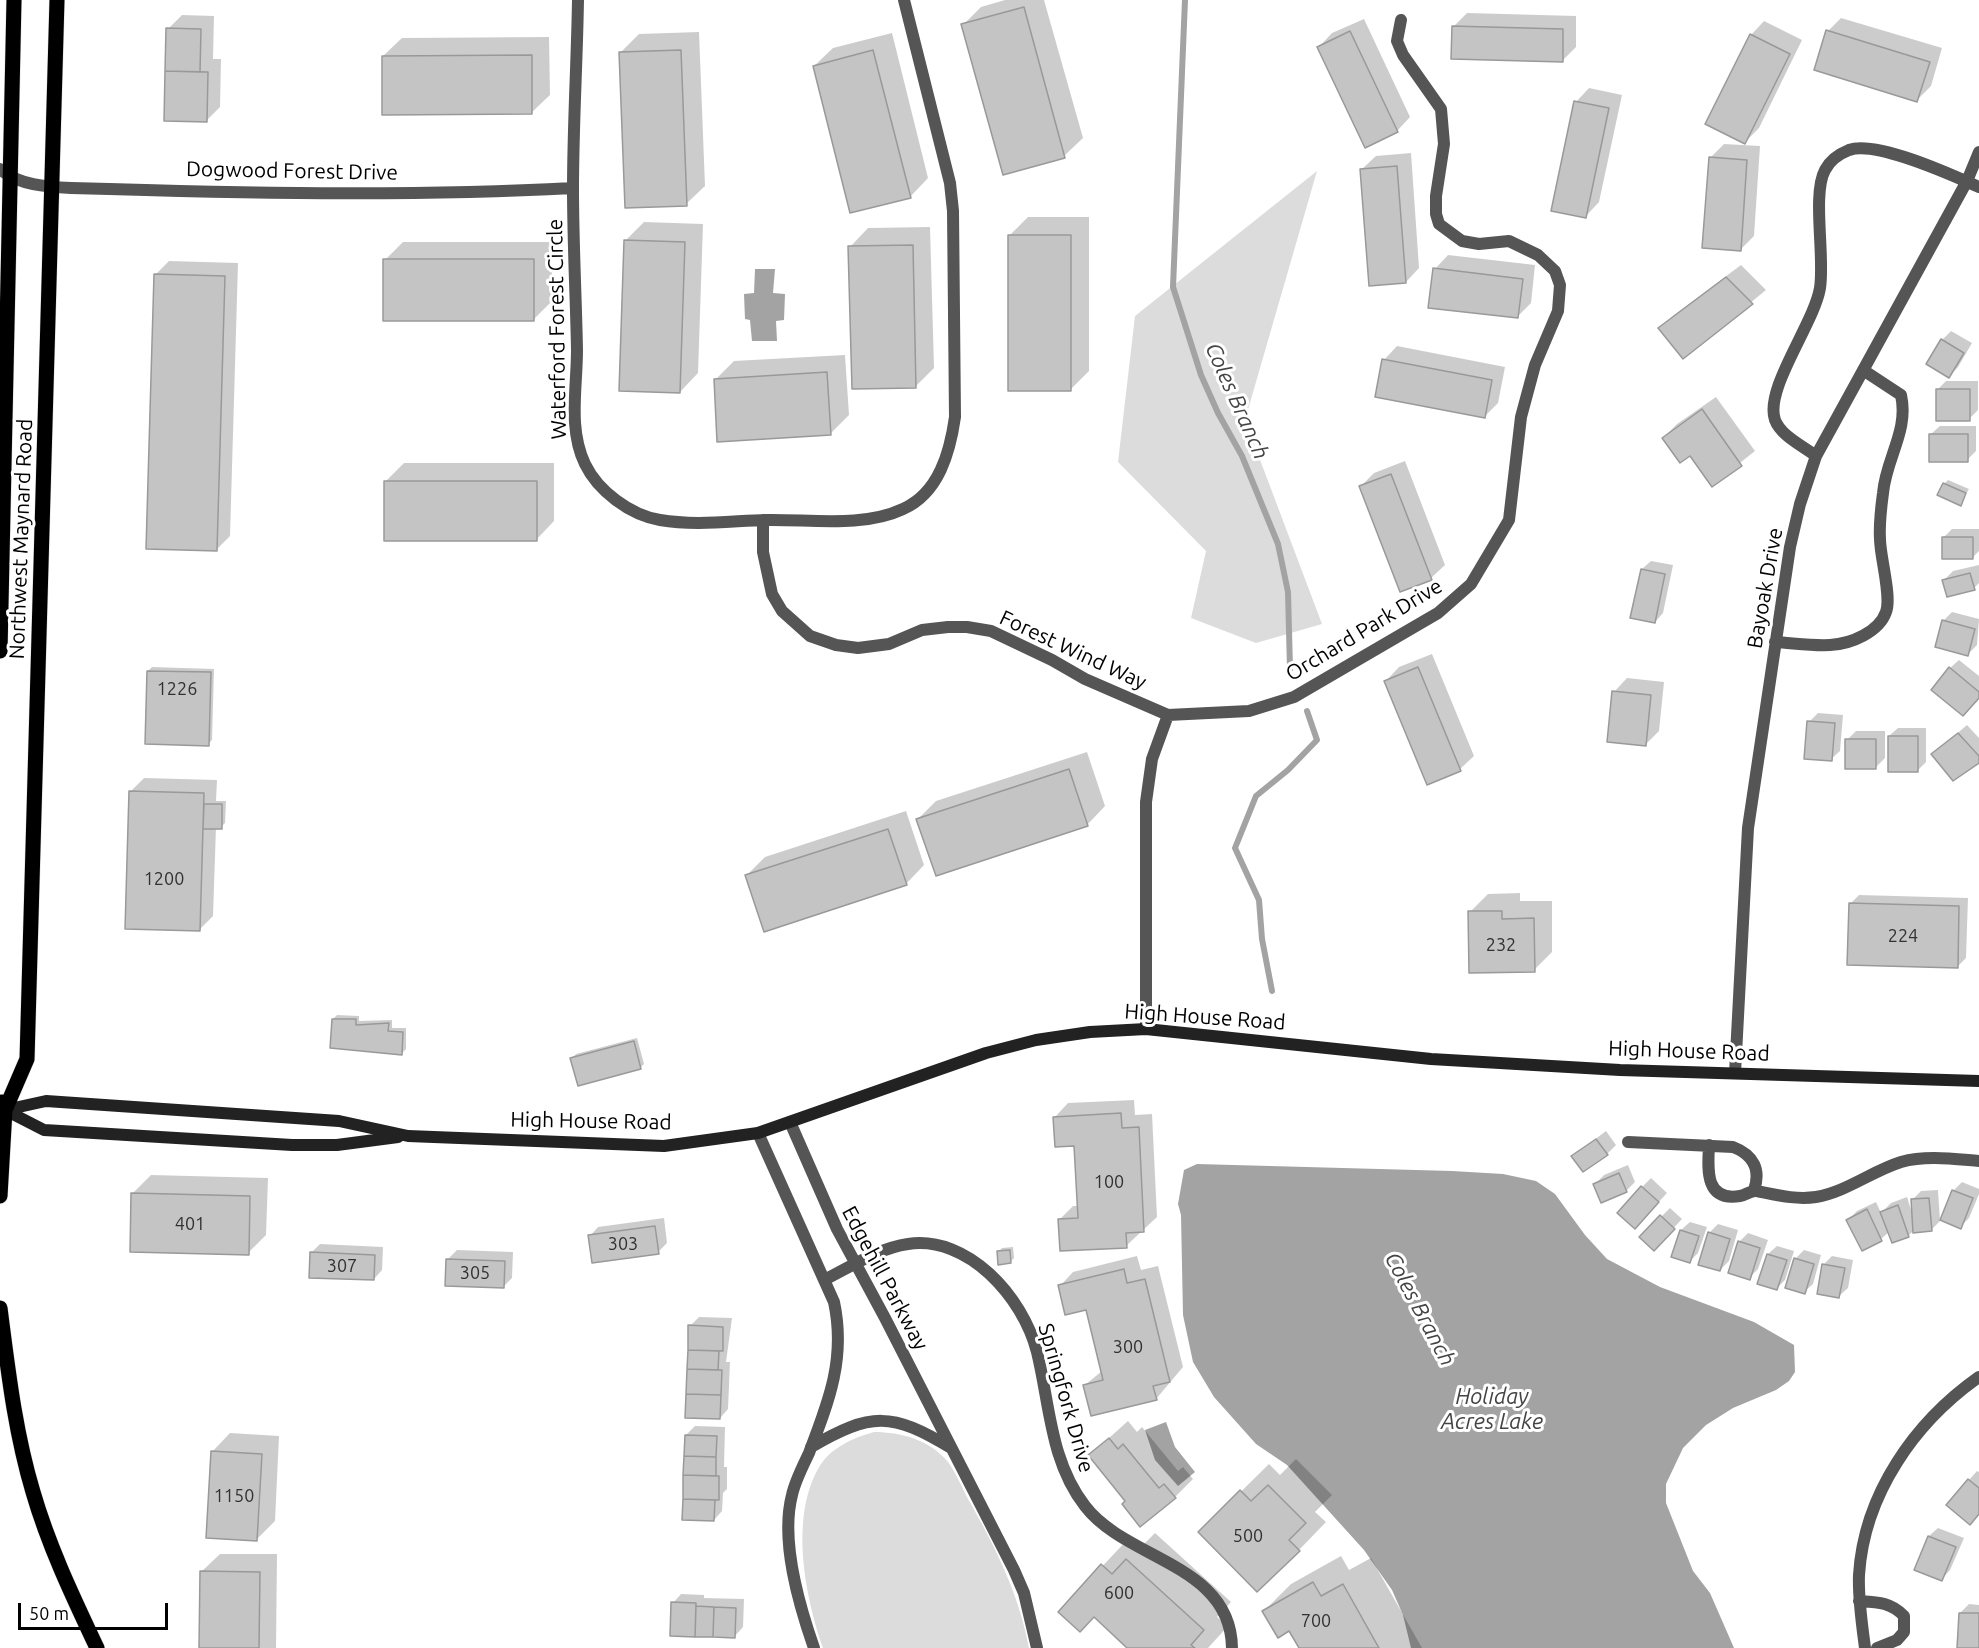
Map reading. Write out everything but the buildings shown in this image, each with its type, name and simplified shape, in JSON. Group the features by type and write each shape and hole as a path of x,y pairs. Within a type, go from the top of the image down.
{"main road":[{"name":"Northwest Maynard Road","path":"0,651 3,178 14,0"},
{"name":"Northwest Maynard Road","path":"0,1196 2,1105 27,1059 57,0"},
{"name":"High House Road","path":"2,1105 44,1130 292,1145 337,1145 408,1136 664,1146 758,1132 986,1053 1036,1040 1090,1032 1146,1029 1431,1059 1979,1081"},
{"name":"High House Road","path":"2,1105 46,1101 339,1120 408,1136"},
{"path":"0,1308 15,1422 32,1492 55,1558 97,1648"}],"street":[{"name":"Waterford Forest Circle","path":"578,0 573,188 577,364 575,435 585,464 597,483 633,511 659,520 716,523 857,519 904,509 927,492 941,471 951,443 955,417 951,183 904,0"},
{"name":"Orchard Park Drive","path":"1168,716 1250,711 1294,697 1344,670 1389,639 1438,613 1456,598 1471,584 1483,567 1509,520 1521,417 1535,365 1558,311 1560,285 1555,271 1538,255 1509,241 1479,244 1462,241 1439,224 1436,214 1436,196 1443,144 1441,109 1403,55 1397,41 1401,20"},
{"path":"1816,456 1786,434 1775,420 1773,400 1807,327 1820,290 1822,266 1820,183 1825,170 1834,158 1851,149 1873,148 1932,167 1979,187"},
{"name":"Bayoak Drive","path":"1735,1073 1748,828 1790,547 1800,504 1816,456 1967,181 1979,152"},
{"name":"Dogwood Forest Drive","path":"3,178 52,187 350,192 506,192 573,188"},
{"path":"1775,642 1831,645 1856,638 1875,628 1888,609 1880,538 1883,485 1898,445 1904,406 1901,395 1863,370"},
{"name":"Forest Wind Way","path":"763,520 763,552 772,594 782,611 810,636 836,645 858,648 889,644 922,630 967,627 991,631 1052,660 1085,679 1168,716"},
{"path":"1146,1029 1146,802 1152,759 1168,716"},
{"name":"Edgehill Parkway","path":"790,1122 819,1192 1024,1593 1037,1648"},
{"path":"758,1132 834,1302 839,1326 840,1351 833,1383 791,1496 789,1524 795,1582 802,1614 814,1648"},
{"path":"1628,1142 1734,1147 1744,1151 1757,1168 1759,1177 1754,1190"},
{"path":"1709,1145 1708,1177 1716,1190 1722,1194 1738,1196 1754,1190 1790,1197 1816,1197 1902,1162 1936,1159 1979,1161"},
{"name":"Springfork Drive","path":"824,1280 856,1263 905,1244 922,1242 949,1249 979,1264 1000,1284 1018,1308 1036,1349 1058,1454 1065,1477 1076,1496 1089,1512 1113,1532 1185,1572 1201,1584 1224,1617 1232,1635 1232,1648"},
{"path":"1865,1648 1859,1601 1862,1552 1885,1482 1907,1444 1952,1397 1979,1377"},
{"path":"811,1447 837,1431 880,1420 918,1428 952,1449"},
{"path":"1859,1601 1888,1604 1904,1616 1904,1632 1897,1640 1877,1648"}],"shaded area":[{"path":"1317,171 1245,420 1322,624 1256,643 1191,618 1206,551 1118,462 1135,316"},
{"path":"874,1432 905,1436 924,1443 941,1454 948,1462 1005,1571 1025,1628 1029,1648 823,1648 811,1605 803,1558 804,1511 809,1489 818,1469 828,1455 858,1437"}],"water":[{"path":"755,269 775,269 773,293 785,294 784,320 776,321 777,341 752,341 750,320 745,319 744,294 754,293"},
{"name":"Holiday Acres Lake","path":"1197,1164 1452,1171 1503,1174 1536,1181 1555,1194 1585,1235 1607,1259 1660,1287 1754,1322 1794,1345 1795,1372 1789,1381 1776,1390 1733,1408 1706,1425 1683,1448 1666,1484 1666,1503 1693,1571 1710,1593 1734,1648 1411,1648 1403,1615 1392,1590 1364,1550 1287,1465 1256,1444 1214,1397 1193,1362 1183,1315 1181,1215 1178,1204 1184,1170"},
{"path":"1166,1422 1175,1447 1195,1472 1178,1486 1155,1460 1145,1430"}],"waterway":[{"name":"Coles Branch","path":"1185,0 1173,287 1201,375 1218,413 1242,456 1278,544 1288,592 1290,669"},
{"name":"Coles Branch","path":"1272,991 1262,939 1259,900 1235,848 1256,796 1288,770 1317,740 1307,711"}]}
